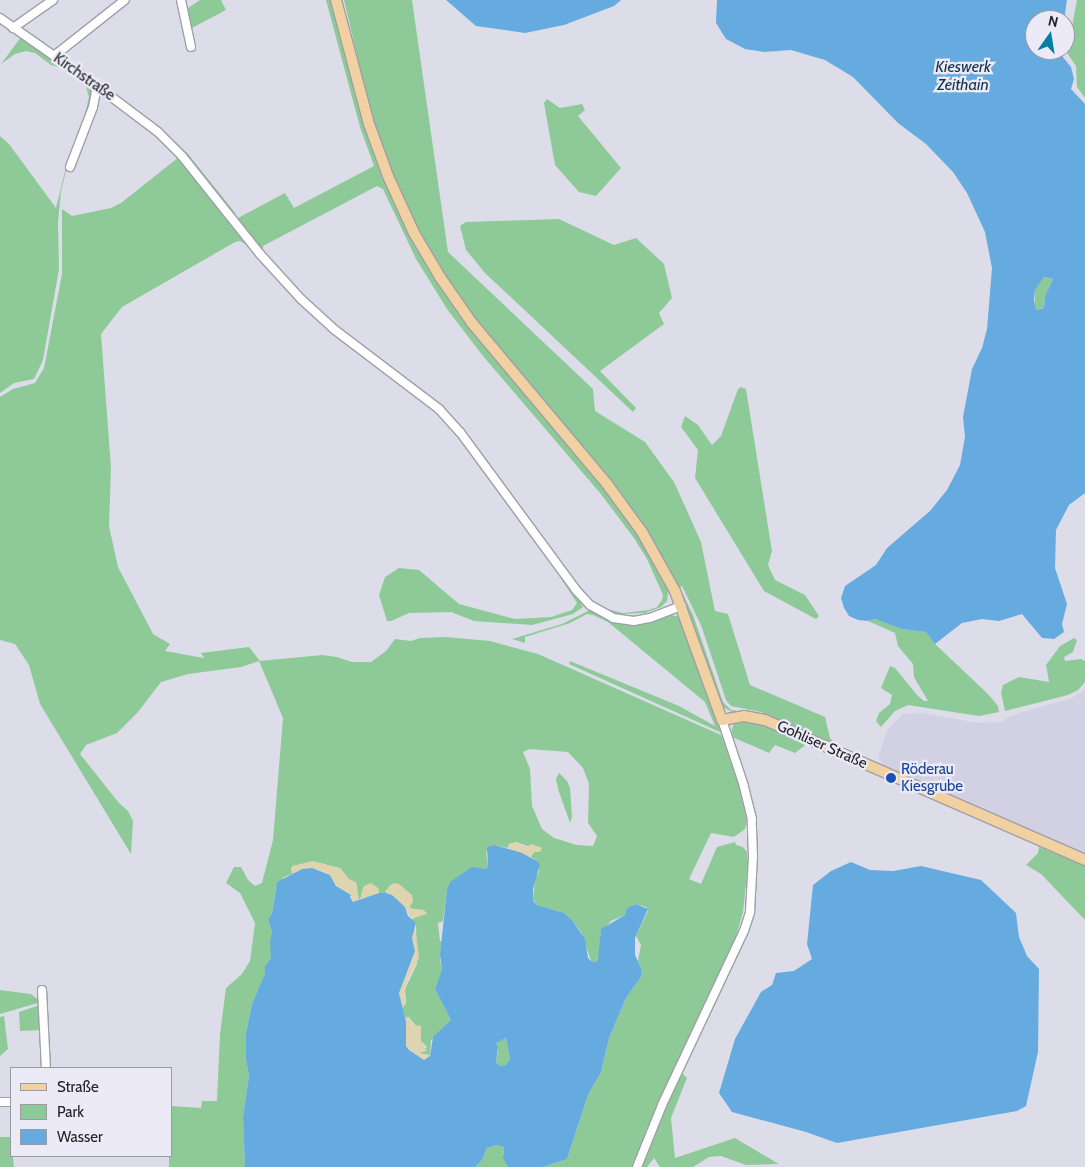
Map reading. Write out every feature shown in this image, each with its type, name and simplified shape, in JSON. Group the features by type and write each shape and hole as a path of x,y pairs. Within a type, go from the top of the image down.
{"main road":[{"path":"336,0 379,154 404,213 424,252 457,303 491,349 624,506 657,556 682,606 722,720"},
{"name":"Gohliser Straße","path":"722,720 744,716 765,720 1085,860"}],"street":[{"path":"13,28 53,0"},
{"path":"54,56 126,0"},
{"path":"181,0 191,47"},
{"name":"Kirchstraße","path":"0,18 97,86 166,139 300,299 335,330 430,401 450,420 576,590 590,605 613,618 628,621 650,618 682,606"},
{"path":"70,166 93,107 97,86"},
{"path":"637,1167 662,1105 744,932 750,912 753,880 752,818 742,778 722,720"},
{"path":"42,990 46,1067"}],"shaded area":[{"path":"1085,690 1085,856 887,770 878,758 887,730 903,714 922,713 978,723 1000,722 1015,714 1070,699"}],"green space":[{"path":"200,0 221,0 226,10 190,29 185,10"},
{"path":"326,0 333,0 350,67 422,253 639,532 670,591 667,601 661,607 645,613 619,614 605,611 593,602 585,596 432,399 318,312 276,268 236,219 285,193 294,208 374,166 360,127","holes":["377,186 383,189 416,259 447,309 483,356 600,493 634,538 647,559 663,595 657,607 649,610 623,613 602,608 593,602 581,589 452,418 424,391 326,318 304,297 263,250 263,246"]},
{"path":"344,0 412,0 448,252 593,389 595,411 645,442 674,482 701,542 715,611 728,614 750,685 825,717 830,738 841,749 761,712 731,706 726,700 701,625 682,586 678,588 655,546 493,347 427,251 377,140"},
{"path":"1077,0 1085,0 1085,98 1077,87 1076,66 1072,60 1075,60 1075,11"},
{"path":"21,37 93,87 93,97 68,163 61,191 58,222 59,269 43,360 34,379 14,383 0,393 0,136 9,144 56,208 67,163 84,118 89,97 85,84 61,68 51,65 35,53 26,51 15,54 1,64"},
{"path":"547,99 560,108 582,104 585,110 578,116 621,168 596,196 579,192 555,165 544,103"},
{"path":"162,129 188,154 236,214 234,216 160,131"},
{"path":"179,157 287,288 428,402 460,437 574,591 583,607 573,614 532,625 474,621 451,612 409,613 387,621 379,595 385,577 399,568 419,570 459,604 515,619 551,617 572,610 577,603 545,554 447,423 412,392 314,316 285,289 250,247 240,241 235,242 122,307 101,334 111,468 109,526 118,567 153,634 170,644 165,651 204,658 201,653 249,647 260,661 322,655 352,662 371,662 386,651 395,639 411,641 420,638 446,637 490,641 538,654 721,735 735,770 747,820 745,829 734,837 711,833 689,879 701,884 717,847 735,842 736,845 743,847 747,852 748,864 743,912 735,940 676,1067 687,1078 671,1118 675,1158 735,1138 779,1164 746,1165 721,1156 709,1157 693,1167 660,1167 654,1158 647,1167 543,1167 567,1159 588,1095 601,1072 609,1038 626,998 641,977 642,970 638,961 641,945 636,936 648,911 646,907 636,904 627,908 625,915 611,921 600,934 601,945 598,959 596,962 591,961 581,932 572,920 564,913 537,905 533,900 535,879 539,872 537,861 531,857 534,852 530,847 516,842 509,844 508,848 495,845 486,852 488,865 486,869 450,882 447,889 443,921 438,923 440,941 442,941 440,960 442,969 435,989 451,1020 431,1040 430,1055 418,1053 427,1047 421,1041 421,1033 416,1026 409,1017 405,1018 402,1008 406,1003 405,989 417,964 416,923 412,920 415,916 409,906 386,889 386,893 379,893 378,888 361,897 359,901 356,883 349,879 340,868 291,868 292,874 284,877 276,887 272,914 268,919 272,933 271,958 265,966 265,973 252,1004 246,1033 246,1059 249,1076 243,1117 245,1167 169,1167 169,1157 172,1157 172,1106 201,1108 202,1101 217,1101 220,1034 226,988 242,974 250,961 255,923 240,893 226,883 234,867 241,867 248,880 255,886 262,883 273,840 283,718 259,661 241,667 188,674 161,682 138,712 117,733 86,745 80,754 119,803 128,811 133,821 131,854 40,704 29,665 15,644 0,640 0,397 13,389 35,383 44,368 62,274 62,209 72,216 111,208 121,203","holes":["529,749 568,752 583,768 589,784 588,823 597,836 593,846 577,845 554,838 542,829 532,806 530,769 523,752"]},
{"path":"559,219 614,245 636,238 664,264 672,298 659,313 664,324 600,371 636,408 633,412 485,273 466,250 460,226 466,222"},
{"path":"1043,277 1053,279 1045,296 1044,308 1035,310 1035,290"},
{"path":"741,387 746,389 772,551 768,565 775,580 805,595 819,616 816,619 764,591 695,478 698,450 681,427 685,416 698,425 712,445 721,436 738,389"},
{"path":"681,590 693,615 723,702 731,710 758,714 732,712 723,707 679,591"},
{"path":"590,610 613,621 628,624 643,623 671,615 680,617 722,733 569,664 570,661 679,706 715,726 705,702 608,622 593,615 587,614 570,623 525,637 525,643 512,639 562,624"},
{"path":"875,619 901,629 927,632 935,644 988,694 998,706 999,712 979,716 908,705 895,711 881,727 876,721 879,713 890,704 892,695 881,688 890,666 895,668 917,695 924,701 928,701 914,677 913,664 898,646 895,633 868,621"},
{"path":"1074,638 1077,640 1073,652 1064,657 1065,661 1081,659 1085,661 1085,682 1078,690 1068,695 1005,711 1001,693 1003,685 1019,677 1049,682 1046,665 1060,646"},
{"path":"758,722 808,743 795,753 775,745 769,753 732,737 734,723"},
{"path":"559,773 567,781 570,788 572,817 570,823 556,779"},
{"path":"1039,847 1085,865 1085,920 1041,874 1026,865 1038,853"},
{"path":"0,990 31,994 41,1002 0,1014"},
{"path":"40,1005 41,1030 20,1031 19,1012"},
{"path":"4,1016 8,1049 0,1056 0,1017"},
{"path":"506,1038 510,1059 506,1065 500,1067 496,1063 498,1051 496,1042"},
{"path":"0,1137 10,1137 10,1157 13,1157 14,1167 0,1167"},
{"path":"497,1145 504,1147 503,1154 508,1167 475,1167 482,1160 487,1148"}],"sand":[{"path":"516,842 526,847 532,844 542,848 540,852 534,852 531,857 508,848 509,844"},
{"path":"313,861 340,868 349,879 356,882 359,901 353,902 350,893 340,889 326,872 312,868 302,869 292,874 292,866"},
{"path":"371,883 378,888 379,893 362,899 361,894 364,886"},
{"path":"394,883 399,884 412,895 413,902 409,908 424,910 427,914 411,919 405,907 392,895 386,893 389,886"},
{"path":"415,927 419,958 408,979 404,995 406,1003 402,1008 399,991 412,961 414,944 412,938"},
{"path":"409,1017 414,1025 421,1026 421,1041 427,1051 418,1053 430,1055 428,1059 420,1059 406,1046 405,1018"}],"water":[{"path":"446,0 621,0 614,6 564,25 525,33 476,26"},
{"name":"Kieswerk Zeithain","path":"717,0 1067,0 1066,10 1025,10 1025,60 1065,60 1071,67 1074,79 1071,89 1085,104 1085,493 1069,505 1056,530 1055,568 1067,604 1062,624 1064,632 1054,639 1042,638 1022,614 999,621 982,619 962,623 935,644 926,632 901,629 875,619 868,621 858,620 849,616 844,608 841,598 845,586 876,565 887,548 930,511 947,490 960,465 965,437 963,417 972,369 982,348 987,329 992,268 985,232 967,193 953,172 926,144 898,123 853,77 825,60 791,50 764,52 745,49 726,39 716,23","holes":["1044,277 1053,279 1045,296 1044,308 1036,310 1035,290"]},
{"path":"495,845 522,853 540,864 533,889 533,901 537,905 564,913 572,920 585,939 588,958 591,961 596,962 598,959 601,929 625,915 627,908 636,904 648,909 635,938 635,955 642,970 641,977 626,998 609,1038 601,1072 588,1095 567,1159 543,1167 508,1167 503,1158 504,1147 497,1145 487,1148 482,1160 475,1167 245,1167 243,1117 249,1076 246,1059 246,1033 252,1004 265,973 265,966 271,958 270,941 272,933 268,919 272,914 277,882 302,869 312,868 330,875 336,886 351,895 350,897 353,902 379,893 386,893 392,895 405,907 408,916 416,923 412,938 415,951 399,993 406,1022 406,1046 424,1060 430,1056 433,1037 451,1020 435,989 442,969 440,955 447,889 450,882 472,867 486,869 488,865 487,847","holes":["506,1038 510,1059 506,1065 500,1066 496,1063 498,1047 496,1043"]},
{"path":"851,862 870,870 893,871 921,866 981,880 1016,913 1019,937 1027,956 1039,969 1038,1052 1026,1106 1017,1111 837,1143 806,1132 732,1112 719,1093 735,1039 761,992 772,985 776,973 794,971 812,959 807,944 813,885 831,871"}],"place":[{"name":"Röderau Kiesgrube","path":"891,778"}]}
